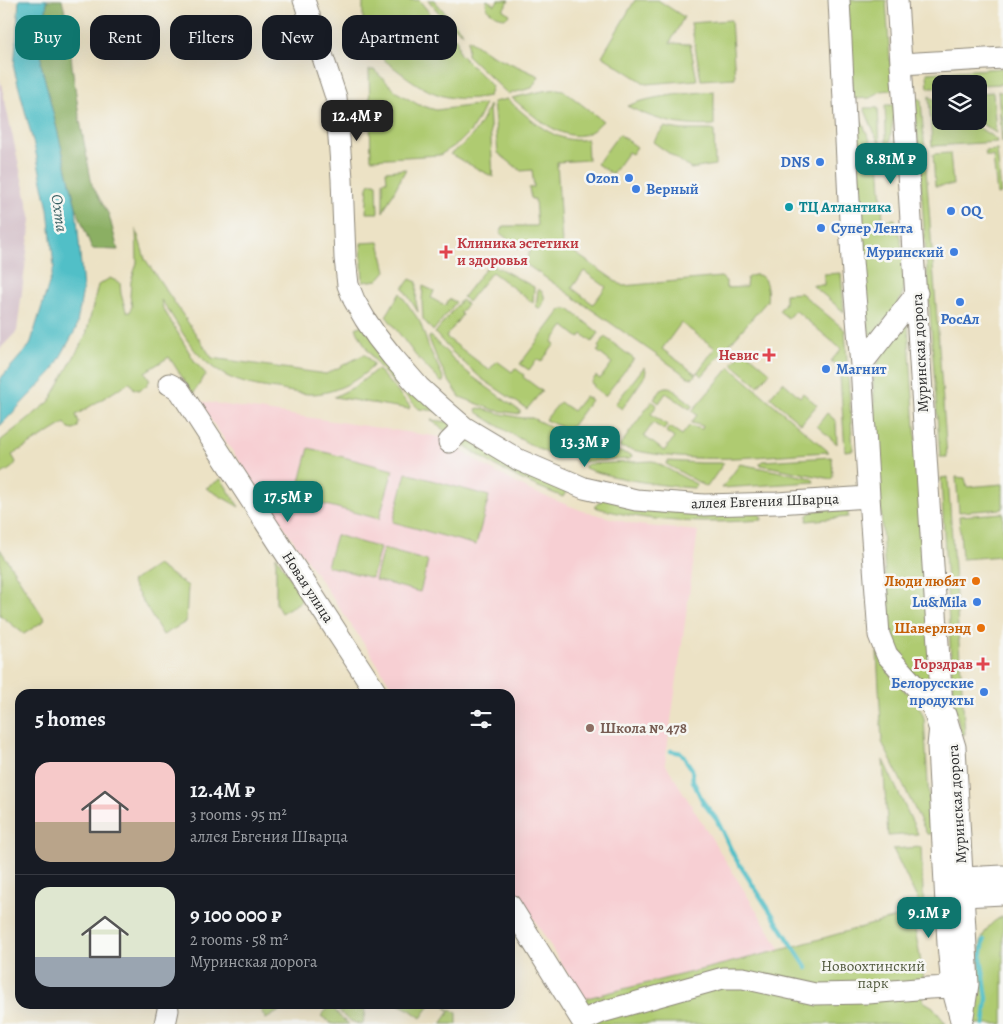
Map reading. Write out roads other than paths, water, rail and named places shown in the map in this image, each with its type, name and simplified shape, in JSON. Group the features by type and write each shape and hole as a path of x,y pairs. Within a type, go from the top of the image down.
{"street":[{"name":"аллея Евгения Шварца","path":"304,0 336,97 348,285 365,319 392,356 419,387 464,427 519,460 540,470 584,488 636,500 704,505 777,503 869,497"},
{"path":"839,0 852,261 879,635 887,655 933,708 940,730"},
{"name":"Муринская дорога","path":"897,0 942,707 938,746 942,839 957,887 948,944 952,987 962,1023"},
{"path":"902,64 1003,58"},
{"path":"861,365 917,293"},
{"name":"Новая улица","path":"169,384 180,391 374,689"},
{"path":"449,442 464,427"},
{"name":"Муринская дорога","path":"942,707 955,747 957,887 968,984 962,1023"},
{"path":"957,887 1003,876"},
{"path":"957,887 1003,894"},
{"path":"515,913 583,1022 602,1012 723,978 742,978 815,994 868,993 952,987"}],"water":[{"path":"19,0 47,0 46,15 18,15"},
{"name":"Охта","path":"15,55 15,60 41,60 76,207 83,289 76,329 52,372 0,426 0,379 30,345 54,267 48,209 35,149 14,69"}],"waterway":[{"path":"671,751 681,753 692,769 693,781 703,802 717,820 734,856 807,968"},
{"path":"984,940 981,958 987,998 984,1024"}],"place":[{"name":"DNS","path":"820,162"},
{"name":"Ozon","path":"629,178"},
{"name":"Верный","path":"636,189"},
{"name":"ТЦ Атлантика","path":"789,207"},
{"name":"OQ","path":"951,211"},
{"name":"Супер Лента","path":"821,228"},
{"name":"Клиника эстетики и здоровья","path":"446,252"},
{"name":"Муринский","path":"954,252"},
{"name":"РосАл","path":"960,302"},
{"name":"Невис","path":"769,355"},
{"name":"Магнит","path":"826,369"},
{"name":"Люди любят","path":"976,581"},
{"name":"Lu&Mila","path":"977,602"},
{"name":"Шаверлэнд","path":"981,628"},
{"name":"Горздрав","path":"983,664"},
{"name":"Белорусские продукты","path":"984,692"},
{"name":"Школа № 478","path":"590,728"}],"park label":[{"name":"Новоохтинский парк","path":"873,974"}]}
